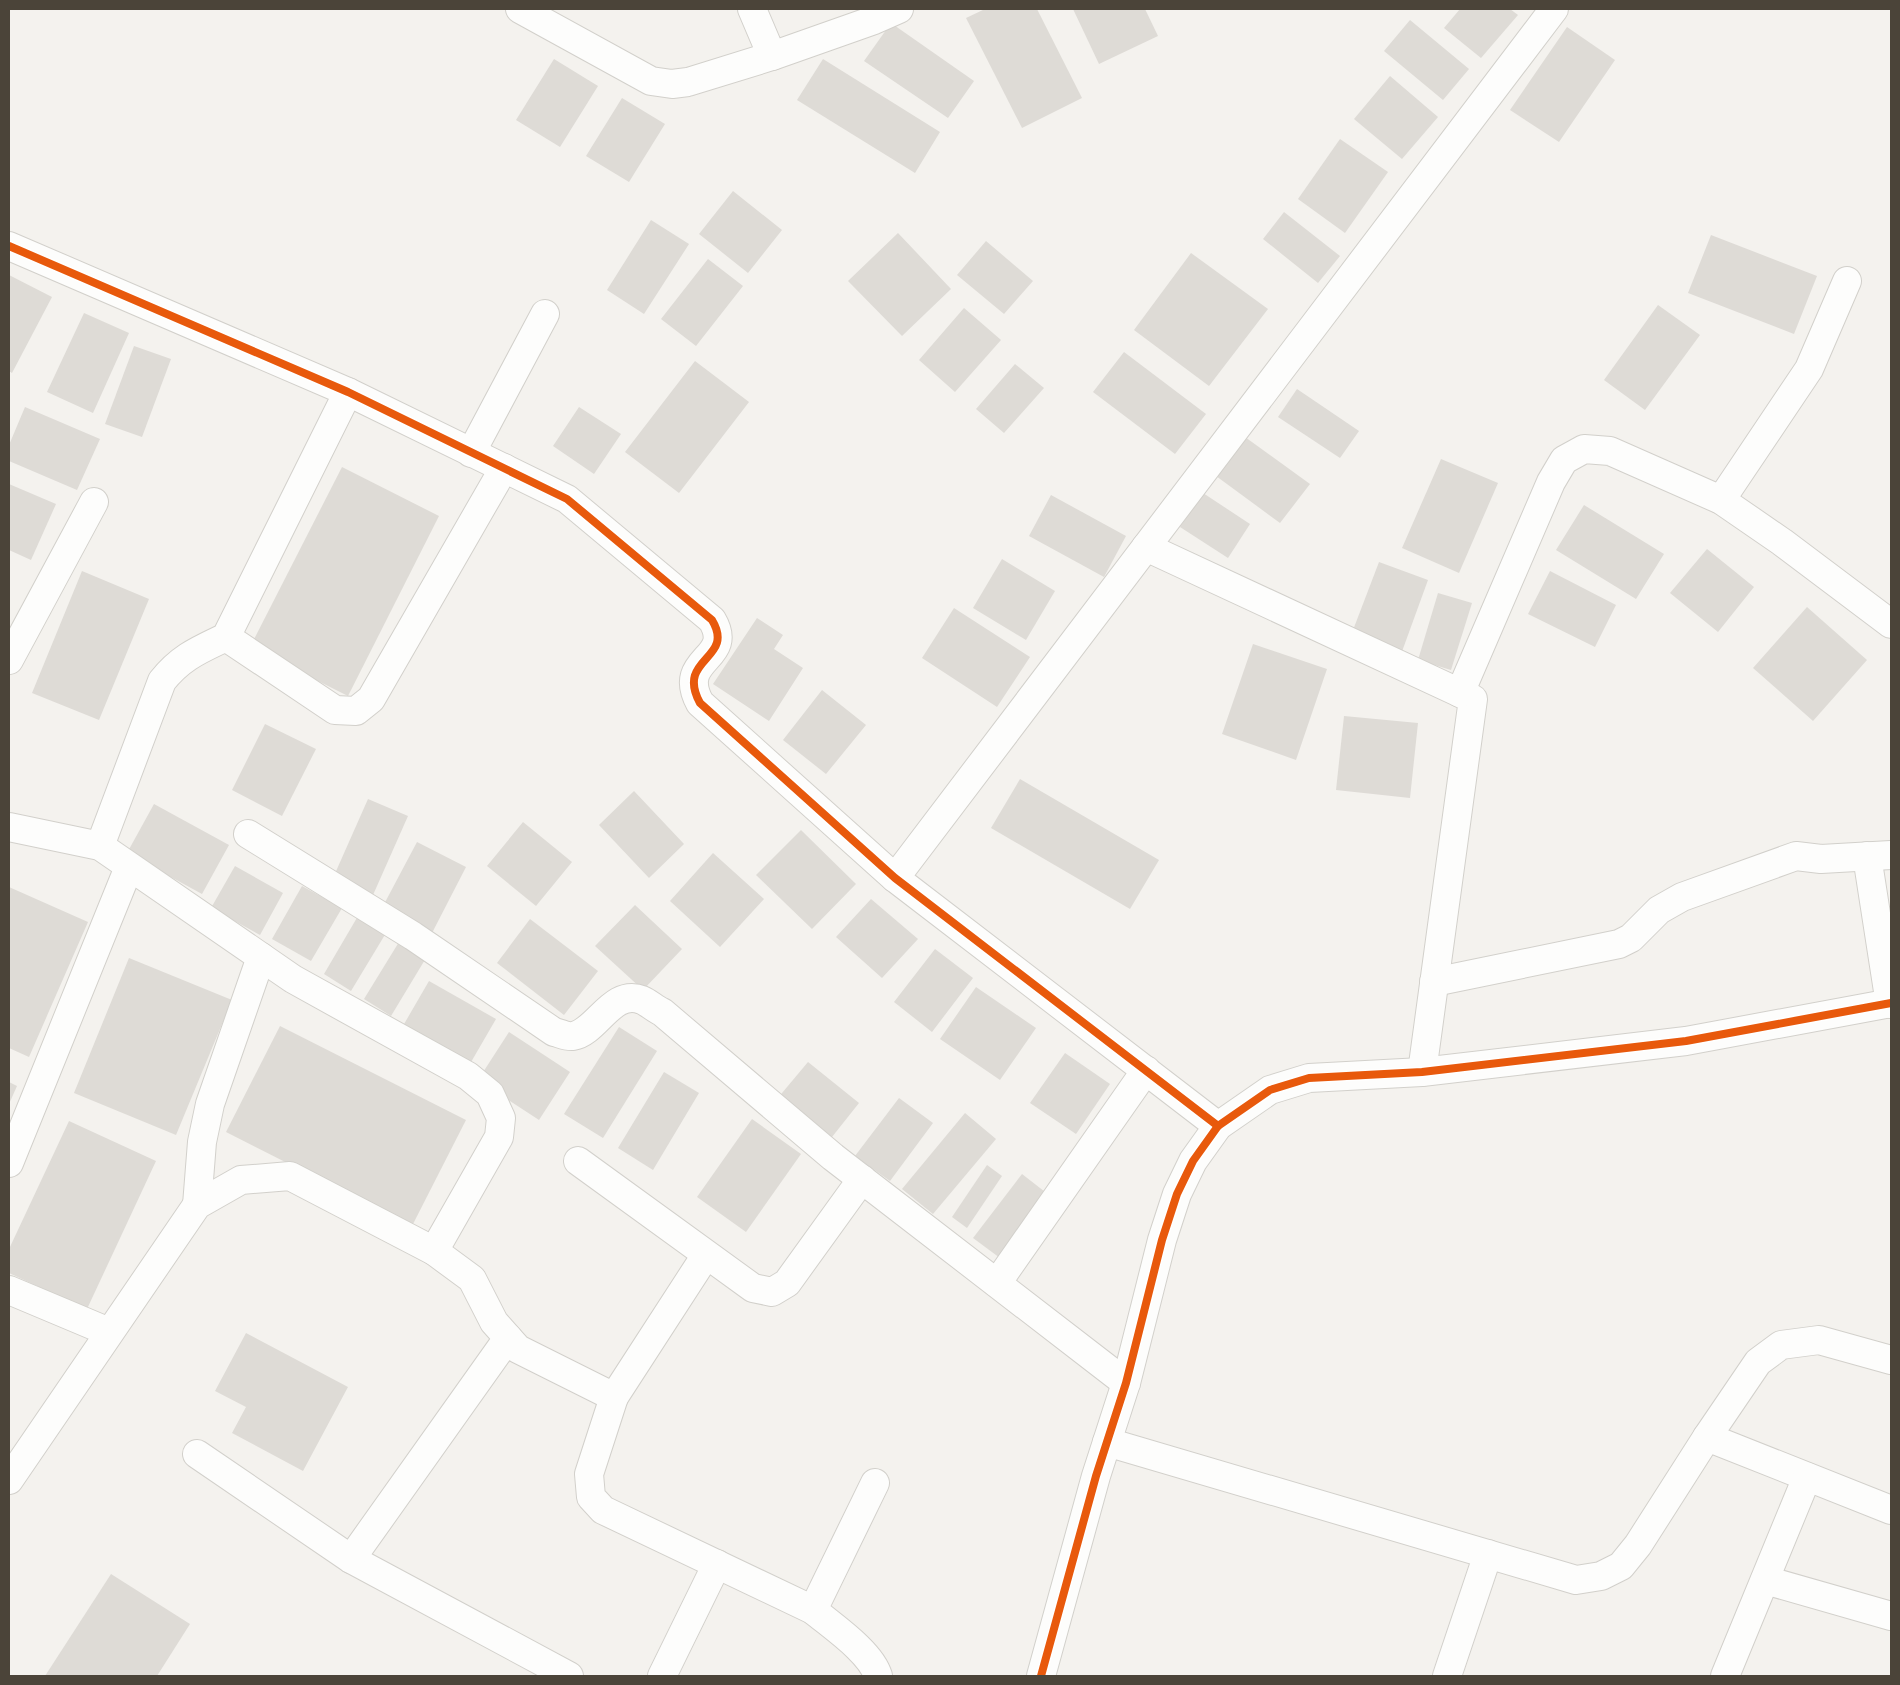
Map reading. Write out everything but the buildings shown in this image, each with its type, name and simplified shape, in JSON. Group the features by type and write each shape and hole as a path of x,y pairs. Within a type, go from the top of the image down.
{"street":[{"path":"520,9 650,81 672,84 688,82 772,56 874,20 899,9"},
{"path":"752,9 772,56"},
{"path":"895,878 1554,9"},
{"path":"9,246 348,392 567,499 712,620 718,630 719,640 714,650 697,669 693,680 694,693 700,703 895,878 1218,1126"},
{"path":"1721,500 1809,369 1847,281"},
{"path":"471,452 545,314"},
{"path":"100,846 162,681 174,666 189,655 226,637 348,392"},
{"path":"1460,693 1551,482 1564,460 1584,449 1610,451 1721,500 1782,542 1891,624"},
{"path":"226,637 335,710 356,711 371,699 504,468"},
{"path":"9,660 94,502"},
{"path":"1146,547 1473,699 1422,1072"},
{"path":"9,827 100,846 293,979 468,1076 490,1094 501,1118 500,1137 434,1251"},
{"path":"248,834 412,936 554,1032 571,1037 582,1033 608,1009 623,999 640,1000 662,1012 862,1179 1126,1383"},
{"path":"1041,1676 1106,1442 1126,1383 1162,1240 1178,1194 1193,1161 1218,1126 1270,1090 1309,1078 1422,1072 1686,1041 1891,1003 1879,856 1821,859 1796,856 1682,897 1660,910 1631,938 1619,944 1434,982"},
{"path":"9,1163 129,867"},
{"path":"197,1205 202,1142 210,1104 261,957"},
{"path":"997,1284 1146,1070"},
{"path":"578,1161 753,1288 772,1292 787,1283 862,1179"},
{"path":"9,1480 197,1205 241,1180 290,1176 434,1251 472,1280 494,1322 518,1349 614,1397"},
{"path":"706,1255 614,1397 589,1474 591,1497 603,1510 813,1610 862,1652 876,1670 878,1676"},
{"path":"9,1290 109,1332"},
{"path":"351,1559 508,1338"},
{"path":"1106,1442 1576,1580 1601,1576 1621,1566 1638,1545 1707,1437 1758,1362 1781,1345 1819,1340 1891,1360"},
{"path":"1707,1437 1891,1510"},
{"path":"197,1454 351,1559 569,1676"},
{"path":"1725,1676 1807,1477"},
{"path":"813,1610 875,1483"},
{"path":"1447,1676 1488,1554"},
{"path":"662,1676 717,1564"},
{"path":"1765,1580 1891,1616"}],"cycle path":[{"path":"9,246 348,392 567,499 712,620 717,633 717,643 699,667 695,676 694,688 700,703 895,878 1218,1126"},
{"path":"1041,1676 1096,1476 1126,1383 1162,1240 1177,1194 1193,1161 1218,1126 1270,1090 1309,1078 1422,1072 1686,1041 1891,1003"}]}
